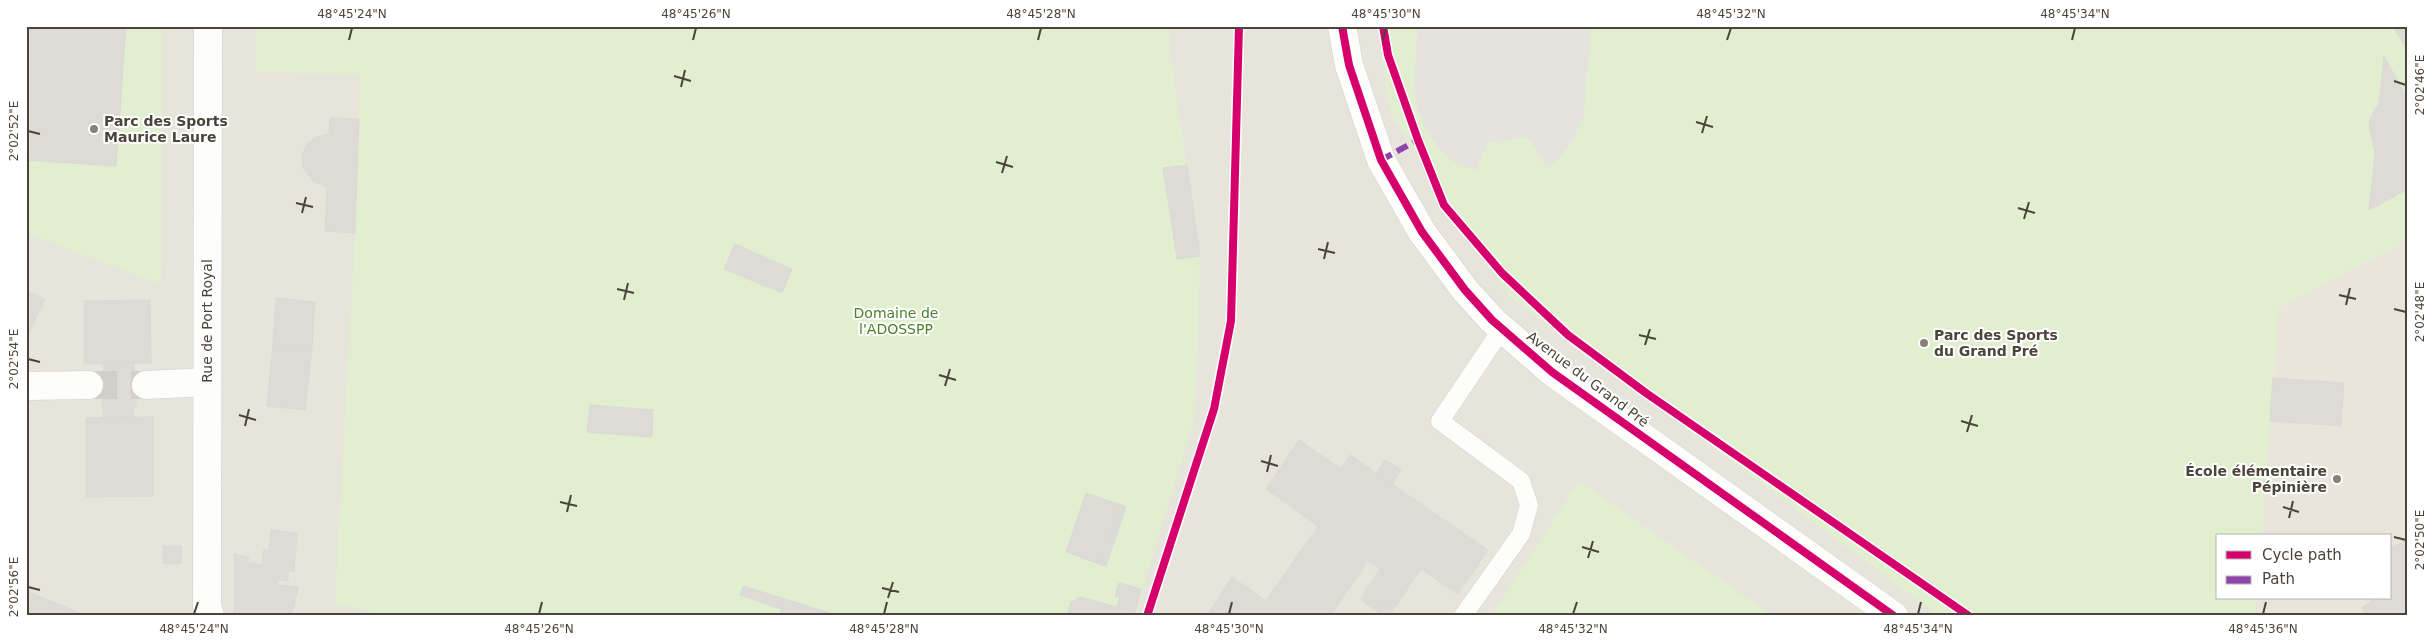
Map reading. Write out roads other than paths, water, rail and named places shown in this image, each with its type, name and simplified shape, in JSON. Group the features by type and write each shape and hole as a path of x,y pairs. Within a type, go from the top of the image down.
{"street":[{"name":"Rue de Port Royal","path":"208,26 207,606 210,616"},
{"name":"Avenue du Grand Pré","path":"1342,26 1350,66 1381,160 1422,232 1466,290 1502,329 1552,372 1894,616"},
{"path":"146,385 207,382"},
{"path":"26,386 89,385"}],"lane":[{"path":"1463,616 1521,534 1529,505 1521,481 1440,421 1502,329"}],"tunnel":[{"path":"89,385 146,385"}],"place":[{"name":"Parc des Sports Maurice Laure","path":"94,129"},
{"name":"Parc des Sports du Grand Pré","path":"1924,343"},
{"name":"École élémentaire Pépinière","path":"2337,479"}],"park label":[{"name":"Domaine de l'ADOSSPP","path":"896,322"}]}
